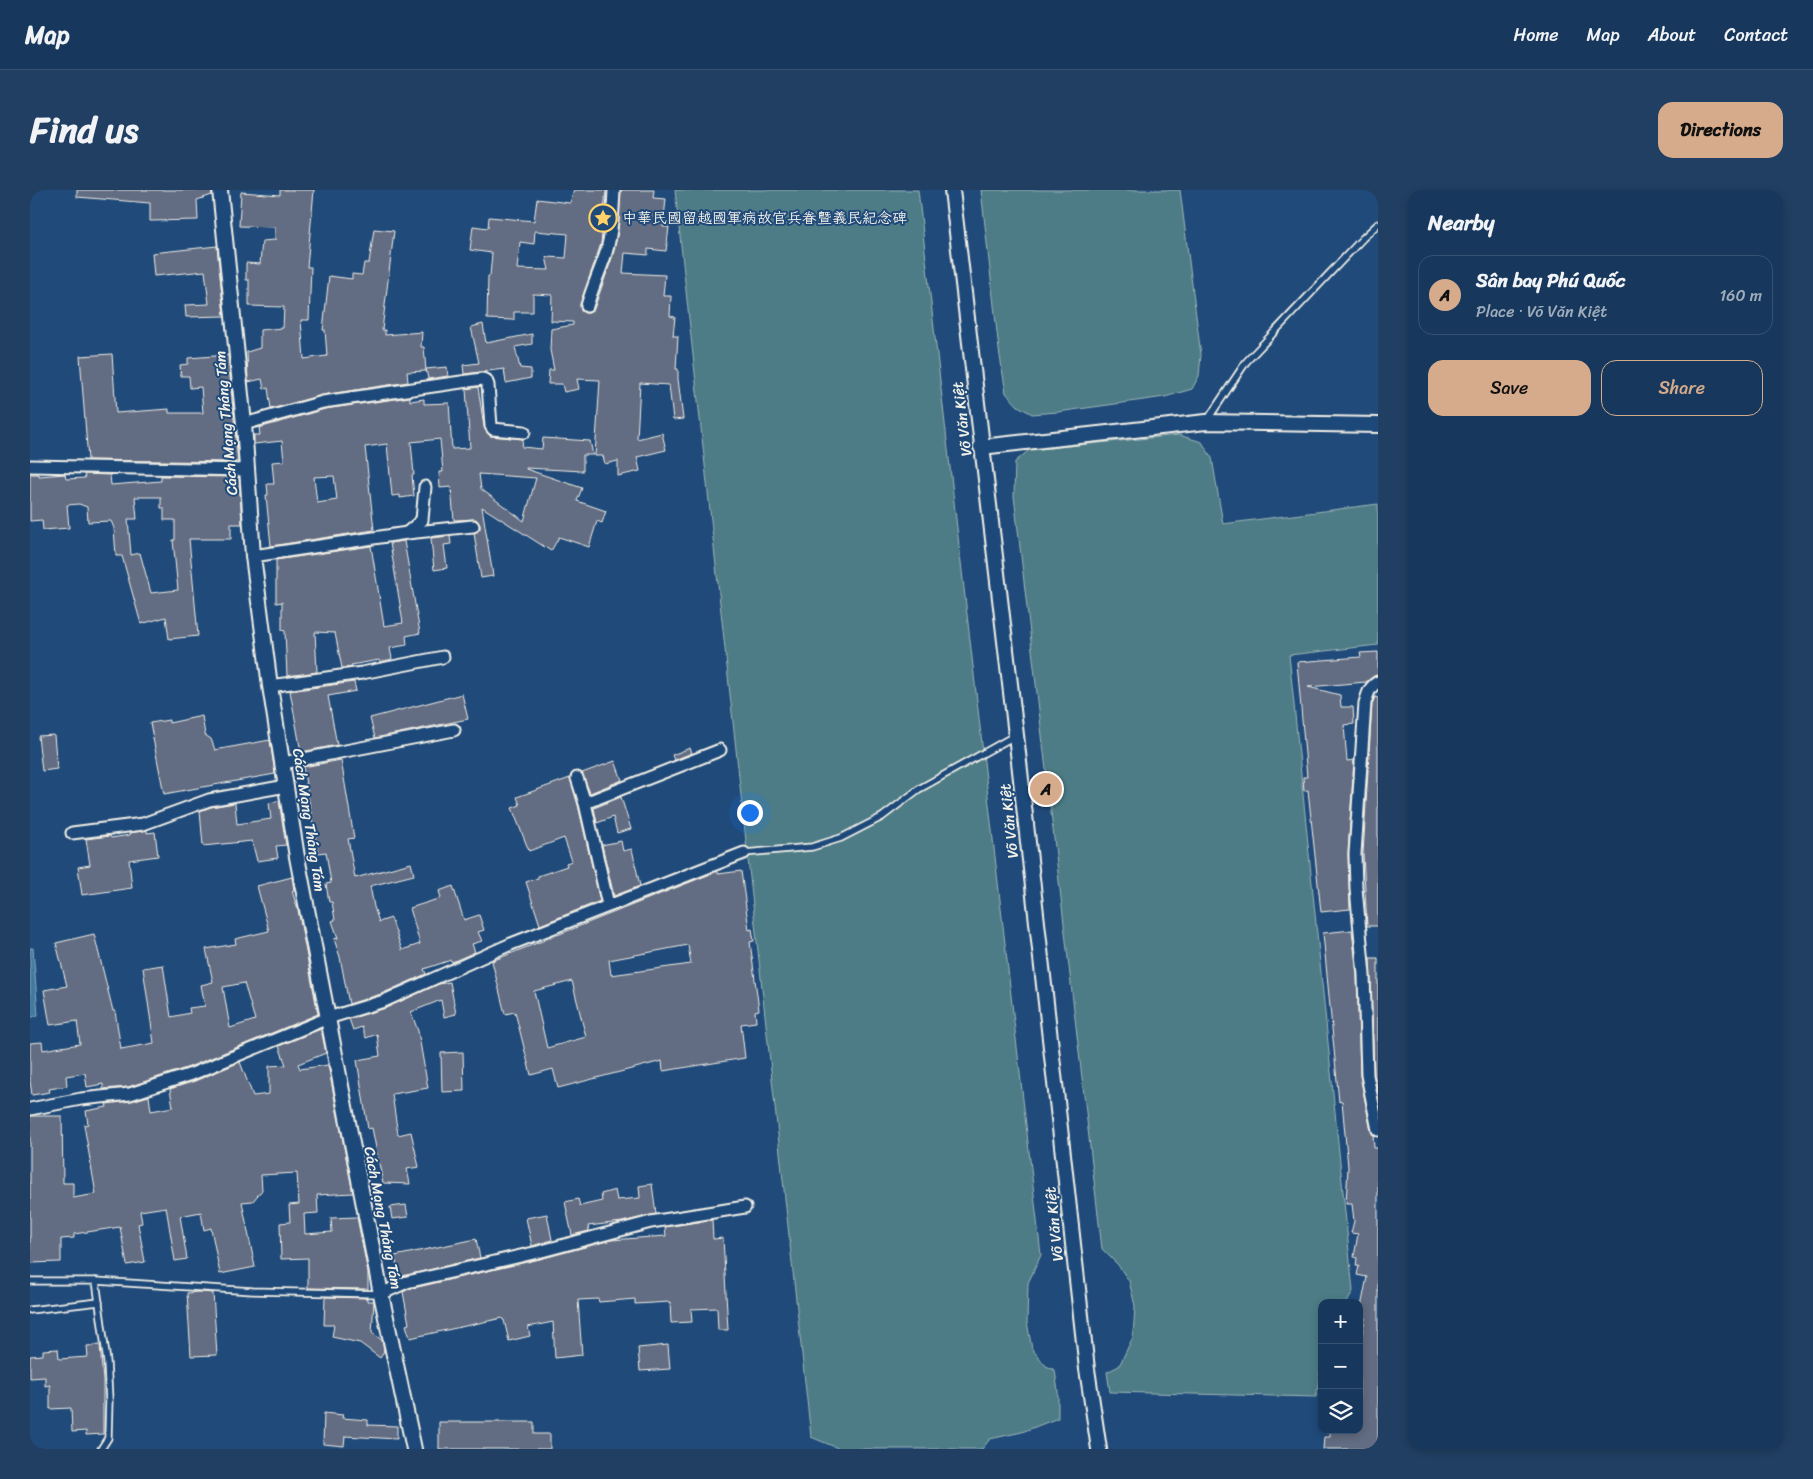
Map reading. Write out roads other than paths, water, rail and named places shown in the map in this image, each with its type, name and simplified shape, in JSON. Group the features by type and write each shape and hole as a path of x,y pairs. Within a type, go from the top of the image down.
{"street":[{"name":"Cách Mạng Tháng Tám","path":"220,190 244,424 253,556 270,686 298,857 328,1018 381,1294 414,1449"},
{"path":"587,306 594,280 606,252 614,190"},
{"name":"Võ Văn Kiệt","path":"952,190 1016,735 1087,1369 1099,1449"},
{"path":"244,424 323,402 482,379 486,380 488,385 491,426 493,429 524,432"},
{"path":"981,447 1206,422 1378,425"},
{"path":"30,466 248,470"},
{"path":"407,533 422,520 425,487"},
{"path":"253,556 407,533 473,526"},
{"path":"270,686 362,674 443,657"},
{"path":"1378,682 1368,692 1366,703 1359,772 1355,854 1356,888 1364,976 1367,1075 1378,1130"},
{"path":"283,763 454,730"},
{"path":"585,803 720,750"},
{"path":"577,778 585,803 608,905"},
{"path":"72,833 143,824 209,800 286,786"},
{"path":"30,1109 81,1099 130,1094 192,1074 328,1018 384,1001 511,944 744,853"},
{"path":"381,1294 407,1282 538,1252 651,1222 745,1207"}],"lane":[{"path":"1206,422 1246,362 1362,238 1378,224"},
{"path":"744,853 812,847 841,838 882,817 919,789 1016,735"},
{"path":"30,1281 96,1281 253,1290 381,1294"},
{"path":"96,1281 109,1400 108,1438 101,1449"},
{"path":"30,1310 99,1302"}],"water":[{"path":"30,948 33,948 38,1015 30,1018"}],"place":[{"name":"中華民國留越國軍病故官兵眷暨義民紀念碑","path":"603,218"},
{"name":"Sân bay Phú Quốc","path":"1046,789"}]}
